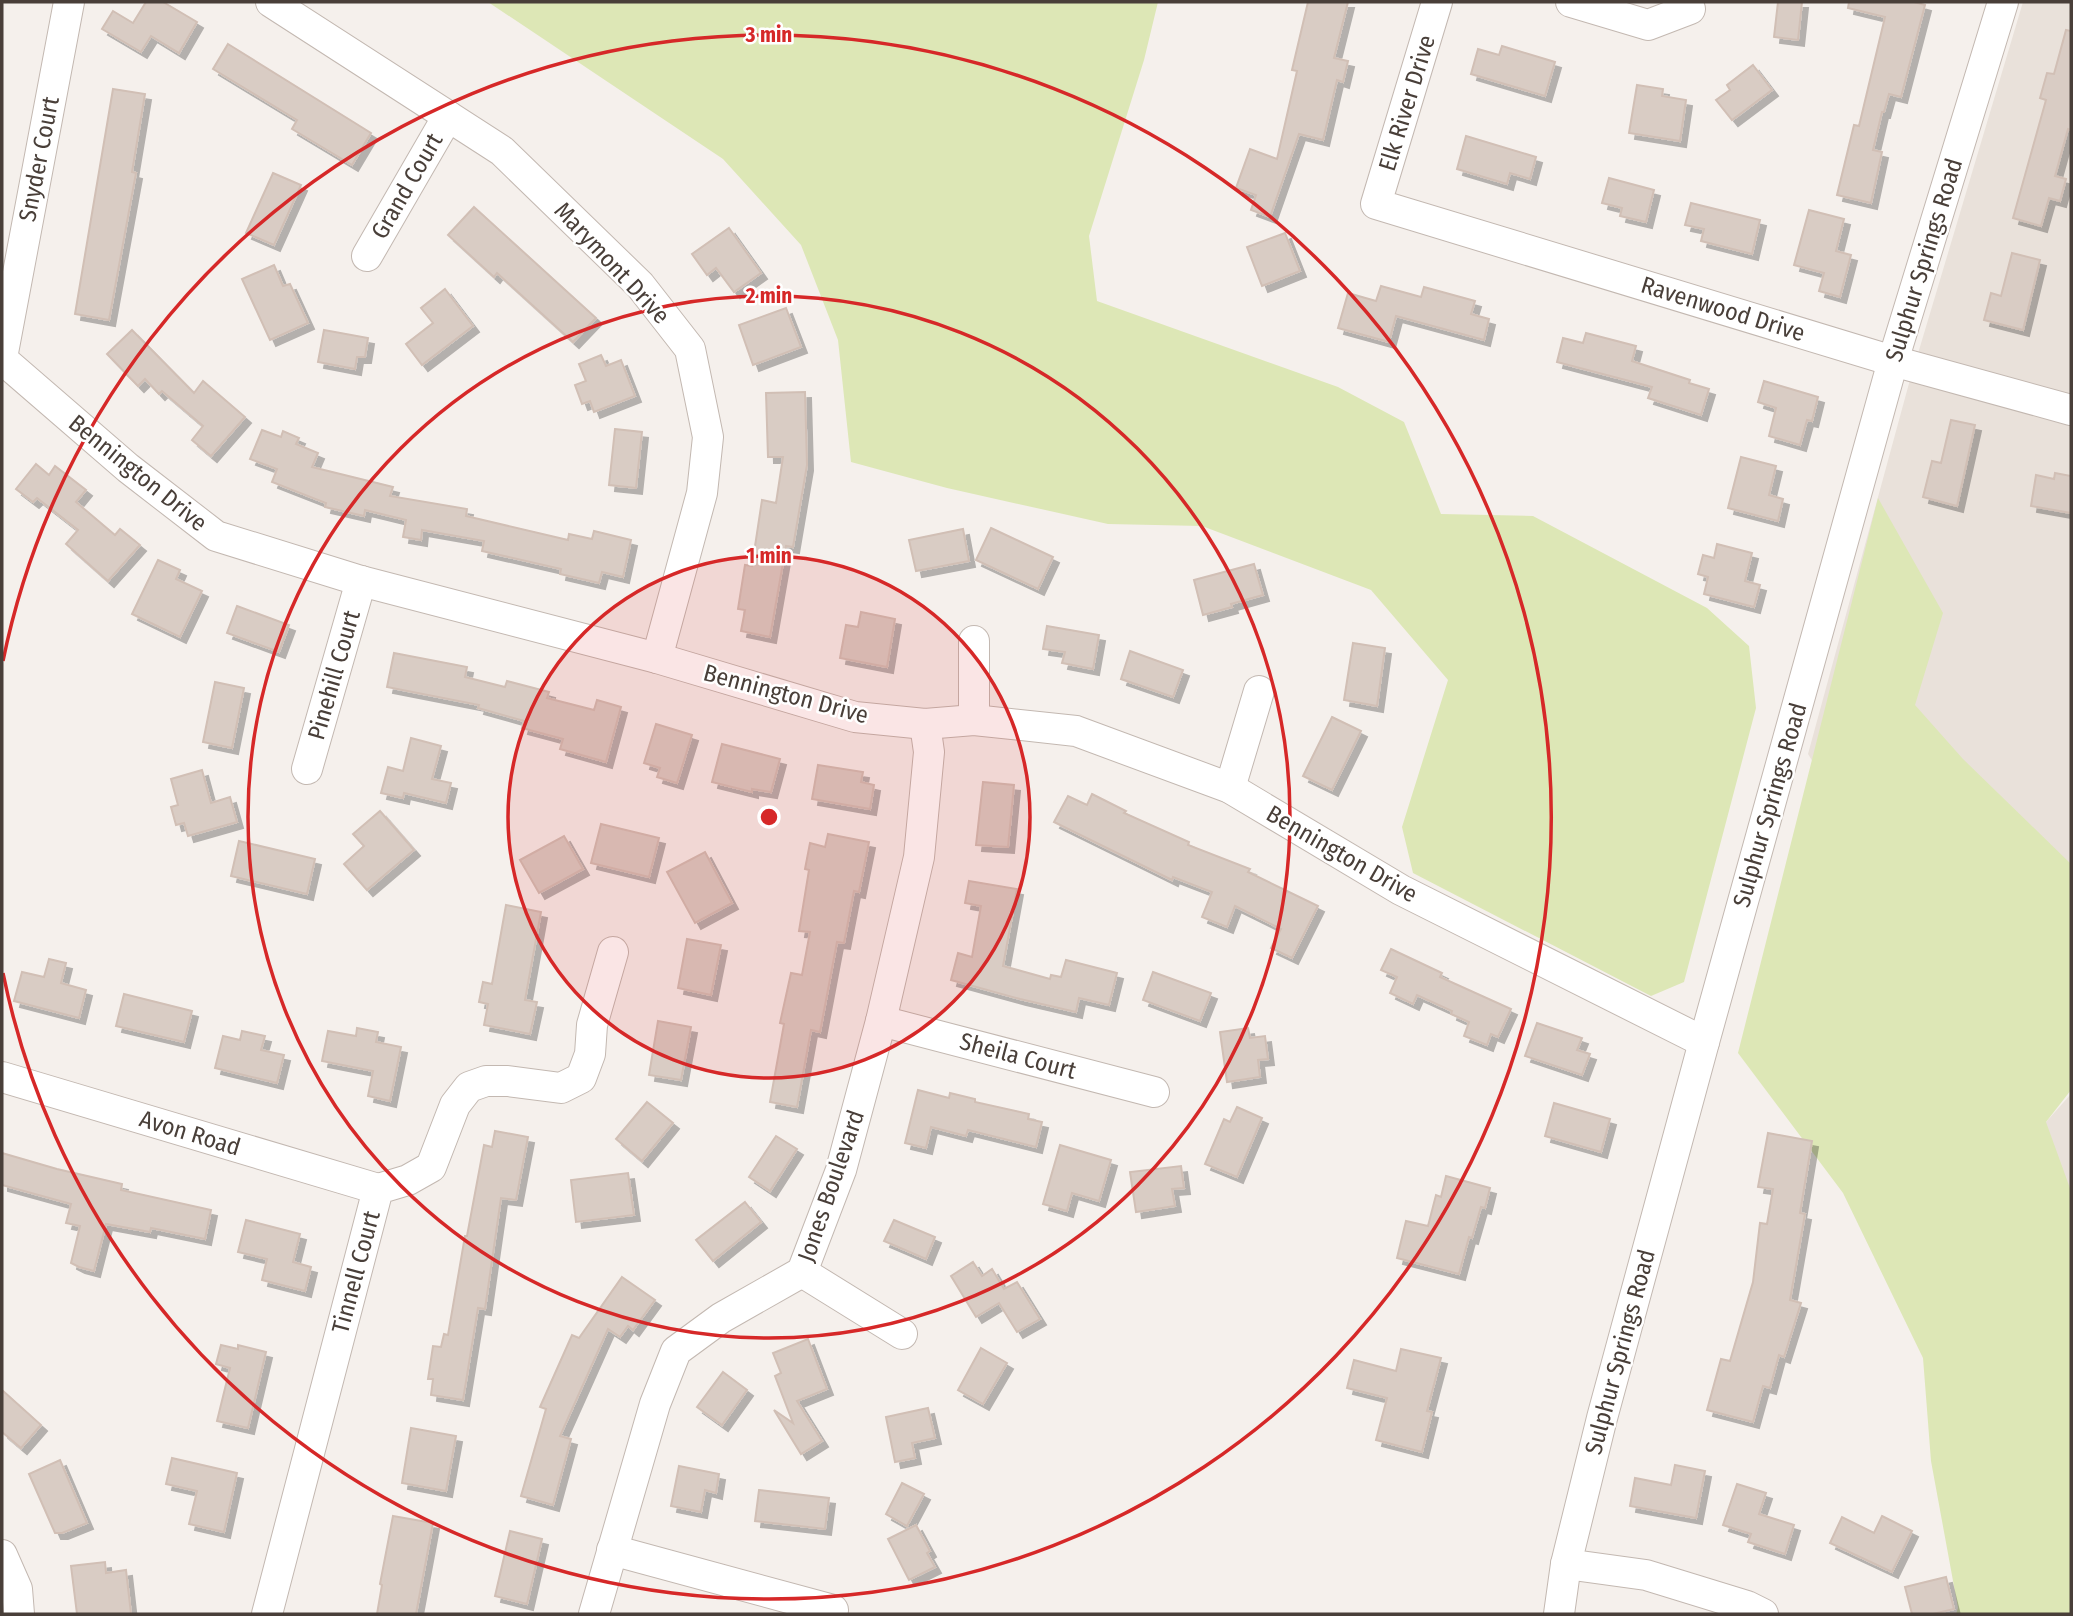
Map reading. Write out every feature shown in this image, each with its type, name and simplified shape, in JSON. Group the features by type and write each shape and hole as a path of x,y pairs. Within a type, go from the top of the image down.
{"street":[{"name":"Snyder Court","path":"2,358 69,2"},
{"name":"Marymont Drive","path":"271,2 502,151 640,285 690,349 708,437 702,493 657,658"},
{"name":"Elk River Drive","path":"1376,204 1437,2"},
{"path":"1571,2 1648,25 1690,9"},
{"name":"Sulphur Springs Road","path":"1559,1614 1566,1564 1604,1408 1704,1042 1894,361 2003,2"},
{"name":"Grand Court","path":"367,256 448,116"},
{"name":"Ravenwood Drive","path":"1376,204 1894,361 2071,410"},
{"name":"Bennington Drive","path":"2,358 128,468 216,536 361,581 657,658 855,717 925,724 974,720 1076,732 1230,788 1401,890 1704,1042"},
{"name":"Pinehill Court","path":"307,769 361,581"},
{"path":"974,641 974,720"},
{"path":"1230,788 1259,691"},
{"name":"Jones Boulevard","path":"594,1614 655,1404 676,1351 721,1318 802,1272 841,1170 881,1021 919,857 929,752 925,724"},
{"name":"Tinnell Court","path":"267,1614 378,1189 408,1180 431,1167 455,1105 469,1087 486,1081 508,1081 561,1088 581,1078 590,1054 592,1025 613,952"},
{"name":"Sheila Court","path":"881,1021 1154,1091"},
{"name":"Avon Road","path":"2,1077 378,1189"},
{"path":"802,1272 902,1334"},
{"path":"612,1550 833,1610"},
{"path":"2,1555 17,1589 19,1614"},
{"path":"1566,1564 1646,1575 1747,1606 1763,1614"}],"shaded area":[{"path":"2023,2 2071,2 2071,927 1841,808 1808,754 1908,387"},
{"path":"2071,1094 2071,1219 2029,1141"}],"green space":[{"path":"488,2 1158,2 1144,60 1089,236 1097,301 1338,387 1404,422 1441,514 1533,516 1707,608 1749,646 1756,708 1684,982 1651,996 1413,873 1402,827 1448,680 1371,590 1202,526 1108,524 947,488 851,462 838,340 801,245 723,159"},
{"path":"1878,498 1943,613 1915,705 1963,759 2071,864 2071,1090 2046,1122 2071,1191 2071,1614 1956,1614 1958,1608 1931,1461 1923,1358 1843,1193 1738,1053"}],"building":[{"path":"146,2 163,2 197,22 179,53 151,36 141,52 102,29 113,11 133,23"},
{"path":"1308,2 1348,2 1334,58 1348,61 1343,82 1337,80 1323,140 1299,134 1270,217 1251,210 1256,195 1236,188 1250,149 1277,159 1297,71 1292,70"},
{"path":"1778,2 1802,2 1798,40 1774,37"},
{"path":"1849,2 1914,2 1925,5 1901,97 1889,94 1882,112 1873,150 1882,152 1871,203 1837,195 1854,125 1859,126 1885,17 1848,8"},
{"path":"2066,30 2071,31 2071,130 2068,129 2055,176 2066,179 2060,201 2049,198 2041,226 2013,218 2046,100 2040,98 2047,73 2054,74"},
{"path":"228,44 371,133 352,165 292,129 297,120 213,69"},
{"path":"1502,46 1555,62 1545,96 1471,74 1478,49 1499,55"},
{"path":"1753,65 1772,90 1732,120 1716,100 1730,90 1727,85"},
{"path":"1637,85 1663,89 1662,96 1686,100 1680,141 1629,133"},
{"path":"113,89 145,94 132,172 136,173 109,320 75,314"},
{"path":"1466,136 1536,157 1530,179 1510,173 1507,184 1457,169"},
{"path":"273,173 301,185 274,245 246,233"},
{"path":"1609,178 1654,190 1646,222 1620,216 1622,208 1602,203"},
{"path":"1691,203 1760,220 1752,254 1701,241 1704,229 1685,225"},
{"path":"474,207 596,318 573,342 497,273 494,277 448,235"},
{"path":"1809,210 1844,219 1836,251 1851,255 1840,297 1819,291 1824,273 1794,265"},
{"path":"729,228 761,273 734,292 716,268 707,275 692,254"},
{"path":"1285,233 1300,271 1262,286 1247,247"},
{"path":"2012,253 2040,260 2023,330 1984,320 1991,293 2001,296"},
{"path":"274,265 283,286 290,284 308,323 270,340 242,279"},
{"path":"1381,286 1421,297 1424,287 1475,301 1471,314 1489,319 1484,340 1396,316 1389,342 1338,328 1348,293 1376,301"},
{"path":"445,289 473,326 422,365 406,344 433,323 421,308"},
{"path":"786,308 801,347 753,365 739,325"},
{"path":"132,330 194,393 203,381 245,417 211,456 192,440 203,426 162,391 159,394 145,379 138,386 107,354"},
{"path":"324,330 368,338 365,357 357,357 355,369 318,362"},
{"path":"1586,333 1636,346 1632,361 1709,389 1701,415 1648,398 1652,387 1557,362 1563,338 1583,343"},
{"path":"601,355 606,366 621,360 635,396 594,412 590,401 582,404 575,385 586,381 579,364"},
{"path":"1764,381 1818,397 1812,421 1807,420 1800,445 1769,436 1776,408 1758,402"},
{"path":"805,392 807,465 793,547 786,546 770,637 741,631 745,610 738,609 745,565 752,566 762,500 776,503 783,457 768,457 766,393"},
{"path":"1951,420 1975,425 1957,506 1923,497 1932,461 1941,463"},
{"path":"615,429 642,432 636,488 609,485"},
{"path":"262,430 281,437 283,431 299,438 296,444 318,453 312,467 393,487 390,496 467,509 466,516 568,540 569,534 592,539 594,531 631,540 623,577 602,572 599,583 560,574 561,569 482,551 484,541 422,530 421,540 403,537 406,520 365,510 364,516 325,507 326,503 272,482 277,469 250,459"},
{"path":"1741,457 1776,466 1769,495 1783,499 1778,521 1728,508"},
{"path":"36,464 49,475 55,466 86,490 76,502 115,535 120,529 140,545 108,581 66,544 78,530 37,498 33,502 16,489"},
{"path":"2055,473 2071,476 2071,513 2031,506 2036,475 2054,479"},
{"path":"991,528 1053,557 1038,589 976,560"},
{"path":"963,529 969,561 916,571 909,540"},
{"path":"1717,544 1752,553 1745,581 1760,585 1754,607 1704,594 1708,577 1698,574 1703,555 1714,558"},
{"path":"158,560 180,570 176,579 202,591 180,637 132,614"},
{"path":"1254,564 1263,595 1203,615 1194,580"},
{"path":"237,606 289,625 279,652 227,633"},
{"path":"861,612 895,619 887,667 840,658 846,625 858,627"},
{"path":"1047,626 1099,635 1093,669 1062,663 1065,652 1043,649"},
{"path":"1353,643 1385,648 1377,706 1344,700"},
{"path":"1130,651 1183,670 1173,697 1121,679"},
{"path":"394,653 467,667 465,677 505,687 507,681 549,692 547,698 594,710 597,700 621,707 606,762 560,749 563,739 522,728 524,721 478,708 479,705 387,687"},
{"path":"215,682 244,688 232,748 203,742"},
{"path":"1332,717 1361,731 1332,790 1303,776"},
{"path":"656,724 692,735 677,783 657,777 660,768 644,763"},
{"path":"411,738 441,746 432,779 451,783 446,803 404,793 403,798 381,793 388,767 403,771"},
{"path":"722,744 780,759 771,792 752,789 752,792 712,782"},
{"path":"818,765 863,772 861,782 874,785 870,809 812,799"},
{"path":"202,770 211,803 230,797 237,822 188,836 184,823 176,825 171,807 178,805 171,779"},
{"path":"983,782 1014,785 1008,847 976,845"},
{"path":"1092,794 1126,811 1124,813 1189,842 1188,845 1250,869 1248,872 1318,906 1292,958 1271,948 1281,929 1235,906 1227,927 1202,917 1212,892 1173,877 1172,880 1054,822 1068,796 1087,805"},
{"path":"380,811 414,850 367,890 344,864 364,846 353,834"},
{"path":"601,824 659,838 649,877 591,863"},
{"path":"828,834 869,842 859,892 854,891 844,943 837,942 820,1032 811,1030 797,1107 770,1102 784,1024 780,1023 791,973 802,975 810,932 799,931 809,870 805,869 810,843 825,847"},
{"path":"564,836 583,869 539,893 520,860"},
{"path":"239,841 315,859 307,894 231,876"},
{"path":"705,852 732,903 695,923 667,872"},
{"path":"969,881 1017,889 1003,966 1050,979 1051,975 1061,977 1066,960 1117,973 1109,1005 1079,998 1076,1012 951,980 958,953 972,957 981,906 965,903"},
{"path":"506,905 541,912 525,1000 537,1002 530,1034 484,1025 488,1004 479,1002 483,982 492,984"},
{"path":"687,939 721,945 711,995 678,988"},
{"path":"1391,949 1442,973 1440,977 1511,1009 1498,1037 1491,1034 1487,1045 1464,1036 1469,1022 1451,1014 1452,1011 1417,995 1413,1004 1390,993 1397,977 1381,970"},
{"path":"49,959 66,963 61,983 86,990 79,1018 14,1001 22,972 44,977"},
{"path":"1153,972 1211,993 1200,1021 1143,1000"},
{"path":"124,994 192,1011 184,1042 116,1026"},
{"path":"658,1021 691,1027 681,1080 649,1075"},
{"path":"1537,1023 1582,1038 1577,1050 1590,1054 1582,1075 1525,1056"},
{"path":"357,1028 378,1032 376,1042 401,1047 390,1101 368,1096 373,1071 322,1061 328,1031 356,1036"},
{"path":"1248,1028 1250,1038 1265,1036 1268,1059 1258,1060 1260,1077 1227,1082 1220,1032"},
{"path":"242,1031 265,1036 261,1050 284,1055 277,1083 215,1068 223,1036 240,1040"},
{"path":"918,1090 949,1098 950,1093 975,1099 975,1102 1029,1114 1028,1119 1042,1122 1036,1147 968,1130 966,1136 931,1127 926,1148 905,1143"},
{"path":"647,1102 673,1123 642,1161 616,1139"},
{"path":"1554,1103 1610,1119 1601,1152 1545,1136"},
{"path":"1237,1107 1262,1118 1237,1177 1205,1164 1224,1119 1230,1122"},
{"path":"495,1131 528,1137 516,1200 501,1198 485,1309 478,1308 463,1400 431,1395 433,1379 428,1379 433,1346 441,1347 444,1334 448,1335 484,1145 492,1147"},
{"path":"1768,1133 1812,1141 1800,1213 1805,1214 1790,1300 1801,1303 1784,1357 1779,1355 1770,1388 1763,1386 1753,1422 1707,1410 1721,1359 1730,1361 1753,1282 1760,1223 1767,1224 1773,1189 1758,1187"},
{"path":"776,1136 797,1149 770,1191 749,1177"},
{"path":"1060,1145 1111,1160 1099,1201 1072,1193 1067,1211 1043,1204"},
{"path":"2,1153 122,1184 121,1190 211,1210 205,1239 151,1228 150,1232 106,1224 94,1271 79,1267 71,1263 80,1226 66,1223 71,1204 2,1185"},
{"path":"1181,1166 1184,1188 1172,1189 1175,1206 1136,1212 1130,1172"},
{"path":"628,1173 634,1215 576,1222 571,1180"},
{"path":"1446,1176 1490,1188 1485,1208 1481,1207 1472,1238 1469,1237 1459,1274 1397,1258 1406,1221 1428,1226 1436,1195 1441,1197"},
{"path":"745,1202 761,1222 713,1261 696,1240"},
{"path":"246,1220 300,1234 293,1262 311,1267 305,1291 262,1280 267,1259 238,1252"},
{"path":"894,1220 935,1237 926,1259 884,1241"},
{"path":"973,1262 982,1276 992,1269 1004,1289 1017,1282 1040,1319 1017,1332 999,1303 976,1317 951,1276"},
{"path":"622,1277 655,1300 633,1330 628,1326 620,1337 608,1329 560,1436 571,1439 553,1505 521,1496 546,1409 540,1407 572,1335 579,1338"},
{"path":"808,1339 827,1389 797,1401 822,1441 801,1454 774,1410 793,1423 775,1376 781,1373 773,1353"},
{"path":"221,1345 238,1349 238,1345 266,1352 248,1428 217,1421 230,1368 216,1364"},
{"path":"981,1348 1007,1363 983,1404 958,1390"},
{"path":"1401,1349 1441,1358 1427,1411 1432,1412 1422,1452 1376,1440 1387,1398 1347,1388 1354,1360 1396,1371"},
{"path":"723,1372 747,1390 722,1425 697,1407"},
{"path":"2,1390 41,1425 21,1448 2,1432"},
{"path":"928,1408 935,1438 912,1443 915,1458 895,1462 886,1417"},
{"path":"411,1428 456,1436 446,1491 402,1483"},
{"path":"172,1458 237,1473 224,1532 189,1524 197,1491 166,1484"},
{"path":"60,1460 87,1523 55,1533 29,1474"},
{"path":"1675,1465 1705,1471 1696,1518 1630,1506 1635,1478 1671,1485"},
{"path":"679,1466 719,1474 716,1493 705,1490 701,1512 671,1506"},
{"path":"902,1483 924,1494 907,1526 886,1514"},
{"path":"1737,1484 1766,1493 1759,1514 1794,1525 1785,1554 1748,1542 1751,1534 1723,1525"},
{"path":"759,1490 829,1498 825,1529 755,1521"},
{"path":"393,1516 433,1523 416,1614 377,1614"},
{"path":"1882,1516 1912,1531 1892,1572 1830,1543 1842,1517 1874,1533"},
{"path":"916,1525 935,1567 909,1580 888,1539"},
{"path":"510,1531 542,1539 527,1604 495,1596"},
{"path":"105,1562 106,1573 126,1570 131,1614 77,1614 71,1566"},
{"path":"1946,1577 1954,1609 1933,1614 1912,1614 1905,1587"}]}
